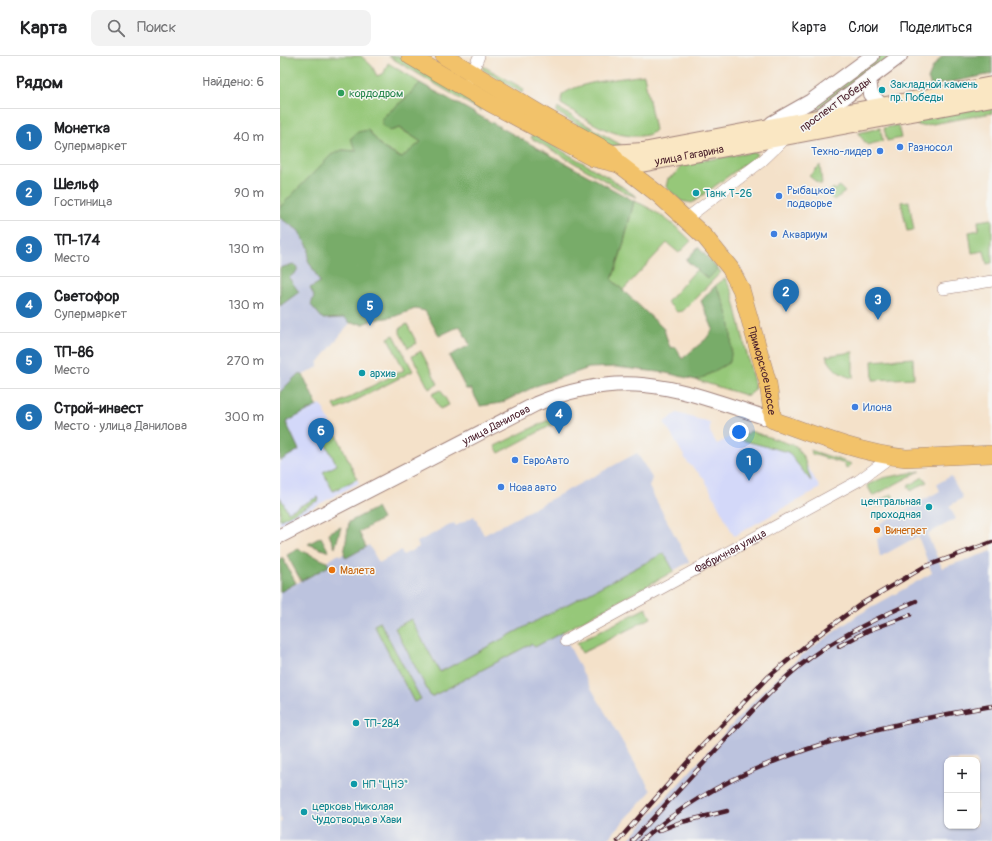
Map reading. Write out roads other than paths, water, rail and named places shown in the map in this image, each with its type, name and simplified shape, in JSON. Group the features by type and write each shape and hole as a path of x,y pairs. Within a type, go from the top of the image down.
{"main road":[{"name":"улица Гагарина","path":"410,56 593,158 615,159 641,164 788,137 822,124 882,106 992,85"},
{"name":"улица Гагарина","path":"444,56 615,159 643,151 758,130 822,124 992,98"},
{"name":"Приморское шоссе","path":"615,159 686,218 720,254 730,268 741,289 768,383 773,420 842,444 892,456 906,458 992,454"}],"street":[{"path":"465,88 473,73 479,56"},
{"name":"проспект Победы","path":"758,130 785,117 810,102 872,56"},
{"name":"проспект Победы","path":"822,124 869,79 900,56"},
{"path":"869,79 871,94 882,106"},
{"path":"810,102 808,109 822,124"},
{"path":"686,218 762,161 788,137"},
{"path":"943,289 992,281"},
{"name":"улица Данилова","path":"280,536 536,404 555,396 588,387 632,384 660,386 711,400 773,420"},
{"name":"Фабричная улица","path":"566,641 858,481 892,456"}],"railway":[{"path":"618,841 700,748 768,677 816,637 861,604 924,567 992,542"},
{"path":"632,841 737,727 797,668 820,651 855,630 916,601"},
{"path":"839,646 867,631 910,615"},
{"path":"641,841 678,812 718,787 761,766 806,750 899,724 992,706"},
{"path":"658,831 678,823 727,811"}],"place":[{"name":"Закладной камень пр. Победы","path":"882,90"},
{"name":"кордодром","path":"341,93"},
{"name":"Разносол","path":"900,147"},
{"name":"Техно-лидер","path":"880,151"},
{"name":"Танк Т-26","path":"696,193"},
{"name":"Рыбацкое подворье","path":"779,196"},
{"name":"Аквариум","path":"774,234"},
{"name":"Шельф","path":"786,312"},
{"name":"ТП-174","path":"878,320"},
{"name":"ТП-86","path":"370,326"},
{"name":"архив","path":"362,373"},
{"name":"Илона","path":"855,407"},
{"name":"Светофор","path":"559,434"},
{"name":"Строй-инвест","path":"321,451"},
{"name":"ЕвроАвто","path":"515,460"},
{"name":"Монетка","path":"749,481"},
{"name":"Нова авто","path":"501,487"},
{"name":"центральная проходная","path":"929,507"},
{"name":"Винегрет","path":"877,530"},
{"name":"Малета","path":"332,570"},
{"name":"ТП-284","path":"356,723"},
{"name":"НП \"ЦНЭ\"","path":"354,784"},
{"name":"церковь Николая Чудотворца в Хави","path":"304,812"}]}
